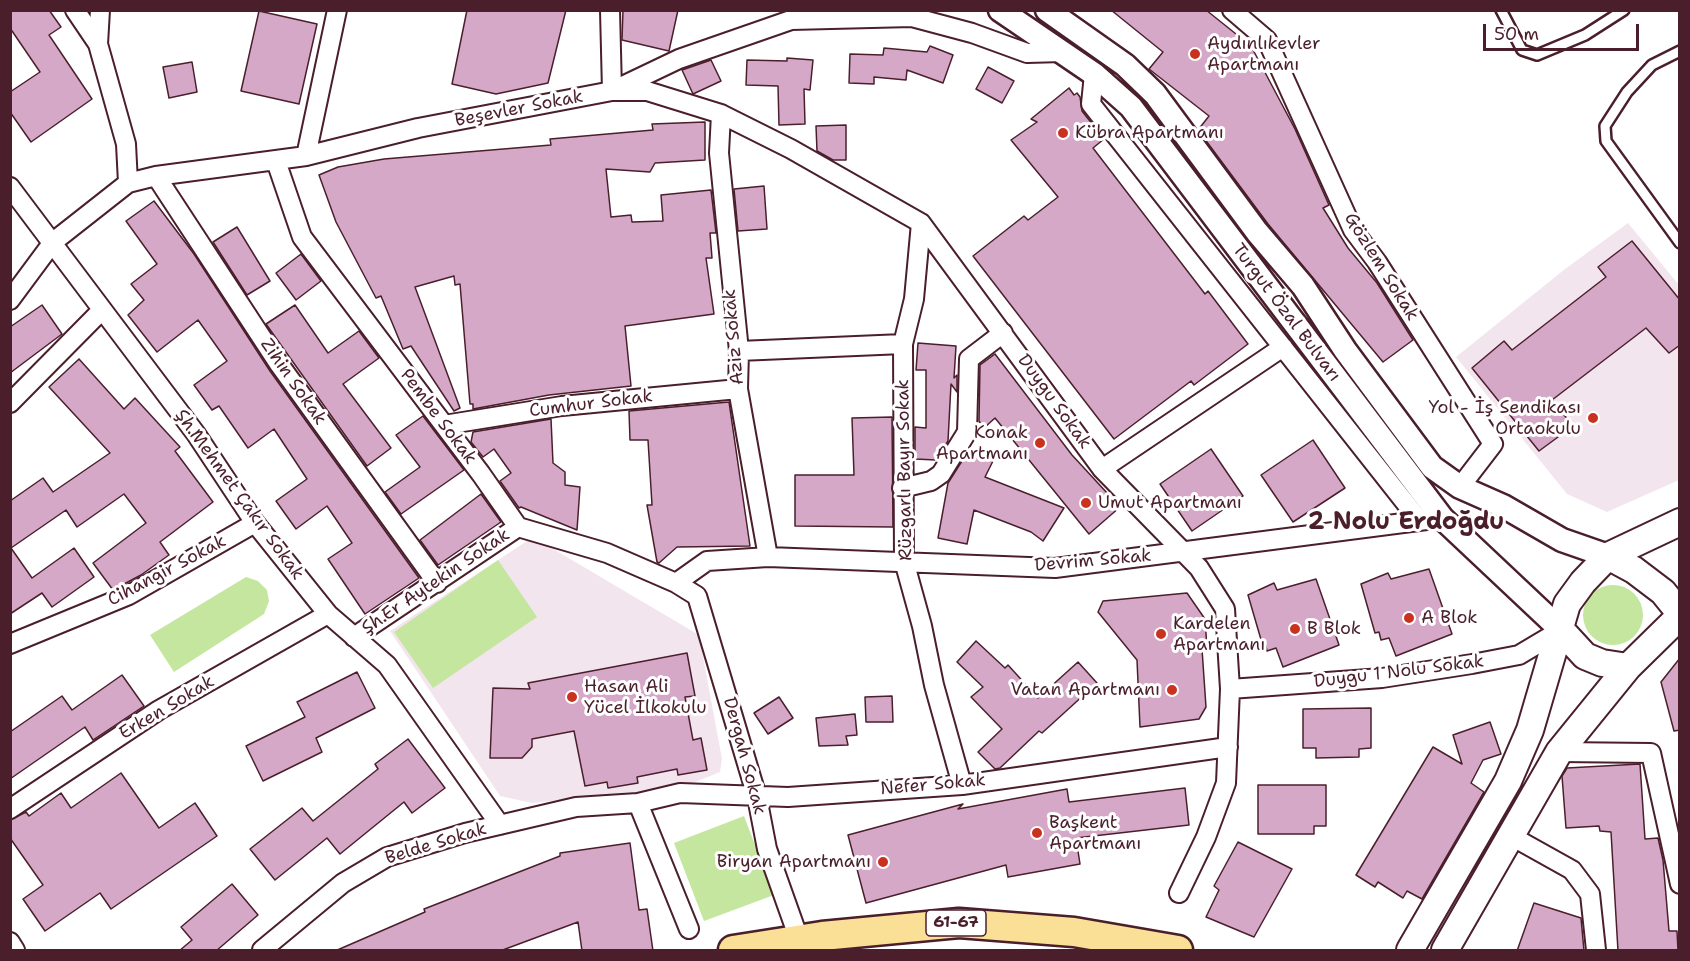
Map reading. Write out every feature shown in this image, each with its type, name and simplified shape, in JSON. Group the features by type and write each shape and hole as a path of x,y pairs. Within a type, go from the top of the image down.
{"main road":[{"path":"1410,951 1508,781 1530,730 1567,604 1582,582 1608,556 1680,522"},
{"path":"1444,951 1559,752 1628,667 1680,615 1663,592 1634,570 1608,556"},
{"path":"1561,630 1585,656 1602,663 1628,667"},
{"name":"61-67","path":"733,951 799,939 959,923 1074,932 1178,951"}],"street":[{"path":"75,10 98,44 126,144 128,183"},
{"path":"98,44 100,10"},
{"path":"306,156 337,10"},
{"path":"610,10 612,91"},
{"name":"Turgut Özal Bulvarı","path":"1000,10 1094,74 1131,106 1442,518 1561,630"},
{"name":"Turgut Özal Bulvarı","path":"1047,10 1125,65 1155,94 1257,232 1302,286 1345,350 1432,467 1460,487 1503,506 1562,540 1608,556"},
{"name":"Gözlem Sokak","path":"1232,10 1267,40 1353,230 1377,262 1493,444 1460,487"},
{"name":"Beşevler Sokak","path":"10,300 53,242 128,183 156,176 306,156 418,128 612,91 679,59 791,20 912,17 972,33 1027,53 1063,52"},
{"path":"1094,74 1091,104 1419,520"},
{"name":"Duygu Sokak","path":"612,91 647,91 721,114 791,149 921,223 1102,469 1186,552 1225,609 1230,689 1226,783 1206,837 1179,893"},
{"name":"Aziz Sokak","path":"721,114 719,153 739,351 738,389 768,557"},
{"name":"Pembe Sokak","path":"276,161 302,237 518,527"},
{"name":"Zihin Sokak","path":"156,176 279,364 436,583"},
{"name":"Şh.Mehmet Çakır Sokak","path":"10,187 196,434 255,524 328,614 387,665 500,825"},
{"name":"Rüzgarlı Bayır Sokak","path":"921,223 914,299 903,344 904,561 922,626 934,685 962,785"},
{"path":"10,403 102,310"},
{"path":"902,488 931,481 941,474 967,432 969,359 1003,333"},
{"path":"739,351 903,344"},
{"path":"1102,469 1283,348"},
{"name":"Cumhur Sokak","path":"444,425 562,406 738,389"},
{"name":"Devrim Sokak","path":"676,583 707,561 768,557 1055,568 1442,518"},
{"name":"Cihangir Sokak","path":"10,644 129,595 255,524"},
{"path":"518,527 607,552 676,583"},
{"name":"Şh.Er Aytekin Sokak","path":"354,636 518,527"},
{"name":"Dergah Sokak","path":"676,583 697,596 757,797 767,849 799,939"},
{"name":"Erken Sokak","path":"10,809 159,710 328,614"},
{"name":"Duygu 1 Nolu Sokak","path":"1230,689 1347,682 1439,670 1519,655 1561,630"},
{"name":"Nefer Sokak","path":"639,804 680,793 757,797 962,785 1228,747"},
{"path":"1559,752 1651,753 1680,884"},
{"path":"639,804 689,929"},
{"name":"Belde Sokak","path":"262,951 343,883 387,857 500,825 576,807 639,804"},
{"path":"1510,836 1572,870 1590,894 1596,951"},
{"path":"10,942 15,951"}],"lane":[{"path":"1501,10 1522,50 1537,55 1585,35 1623,10"},
{"path":"1680,51 1652,65 1627,92 1605,126 1606,141 1680,243"}],"shaded area":[{"name":"Yol - İş Sendikası Ortaokulu","path":"1628,223 1679,285 1679,480 1607,512 1567,494 1456,357 1565,269"},
{"name":"Hasan Ali Yücel İlkokulu","path":"533,537 699,635 722,759 720,772 693,783 634,793 532,803 500,796 390,631"}],"green space":[{"path":"498,560 537,617 433,688 394,632"},
{"path":"246,577 258,581 267,590 269,601 264,614 174,672 150,635"},
{"path":"1607,585 1619,585 1630,590 1638,598 1643,615 1641,627 1630,640 1619,645 1607,645 1596,640 1588,632 1583,621 1583,609 1588,598 1596,590"},
{"path":"744,816 774,895 704,921 674,843"}],"building":[{"path":"10,10 49,10 61,27 49,35 92,99 31,142 10,112 10,92 40,72 10,28"},
{"path":"467,10 566,10 548,83 496,94 452,84"},
{"path":"623,10 678,10 669,51 622,40"},
{"path":"1111,10 1206,10 1251,46 1295,129 1329,205 1323,208 1348,248 1377,283 1413,340 1383,362 1268,224 1198,130 1209,116 1149,69 1163,52"},
{"path":"259,11 317,24 299,104 241,91"},
{"path":"930,46 953,55 943,83 907,70 906,80 874,77 874,84 849,83 850,54 883,55 884,48 927,52"},
{"path":"787,58 813,60 810,90 804,89 805,124 779,125 778,86 746,85 747,60 787,61"},
{"path":"711,60 721,81 693,94 682,70"},
{"path":"192,62 197,92 169,98 163,67"},
{"path":"988,67 1014,81 1002,103 976,89"},
{"path":"1069,88 1074,95 1077,93 1080,97 1082,111 1104,139 1093,148 1205,294 1208,291 1248,344 1194,385 1191,381 1114,439 973,256 1024,216 1028,220 1058,197 1011,140 1037,122 1031,119"},
{"path":"705,122 705,160 655,163 650,172 606,169 611,217 631,215 632,222 663,221 661,195 711,190 716,233 710,233 712,258 706,258 714,314 625,326 631,386 549,395 473,409 473,404 470,404 460,284 455,285 454,276 415,287 460,408 454,411 411,346 403,349 381,296 376,298 336,222 319,175 338,167 384,159 551,145 550,139 653,130 652,124"},
{"path":"846,125 846,160 833,160 817,151 816,126"},
{"path":"764,186 767,229 738,231 734,189"},
{"path":"154,201 194,254 270,371 419,578 365,614 328,559 352,543 327,506 296,529 276,501 307,479 274,429 248,448 219,406 212,410 194,385 227,361 198,320 157,352 128,315 144,300 131,284 157,264 126,221"},
{"path":"237,227 270,281 247,295 213,242"},
{"path":"1632,241 1680,300 1680,345 1669,353 1646,328 1552,400 1573,426 1539,451 1472,368 1504,341 1512,350 1606,277 1598,267"},
{"path":"301,254 321,281 296,300 276,273"},
{"path":"42,305 62,334 10,373 10,327"},
{"path":"295,305 328,353 359,331 379,358 343,384 391,448 367,466 266,324"},
{"path":"918,343 956,346 954,378 957,375 957,392 951,384 948,441 936,460 915,459 915,427 926,428 926,370 916,370"},
{"path":"995,354 1072,455 1120,507 1089,534 995,418 984,428 979,421 980,365"},
{"path":"79,359 124,409 135,398 180,447 175,451 213,502 160,542 169,555 141,575 113,590 93,563 146,523 124,494 77,527 66,510 11,548 32,578 74,548 94,577 52,607 42,593 10,614 10,501 43,478 53,492 110,453 49,387"},
{"path":"729,402 750,546 677,547 659,563 647,505 652,505 648,440 630,440 629,411"},
{"path":"423,416 464,470 401,514 385,492 420,467 396,435"},
{"path":"892,417 893,527 795,526 795,475 854,475 852,418"},
{"path":"551,419 553,463 565,472 565,485 580,487 577,530 519,508 500,481 511,473 494,449 483,457 471,442 473,432"},
{"path":"1313,440 1345,488 1293,522 1261,475"},
{"path":"1211,449 1243,496 1192,531 1160,484"},
{"path":"969,450 994,459 985,477 1064,508 1043,541 1031,532 974,510 967,544 938,538 948,483"},
{"path":"481,494 501,522 438,565 420,540"},
{"name":"A Blok","path":"1429,569 1452,634 1396,656 1389,638 1381,640 1379,632 1375,633 1361,584 1388,573 1391,579"},
{"name":"B Blok","path":"1316,579 1339,645 1283,667 1276,648 1267,651 1265,642 1262,643 1248,595 1274,583 1277,590"},
{"path":"1187,593 1205,619 1207,648 1202,649 1206,707 1199,719 1140,727 1137,660 1098,612 1103,601"},
{"path":"976,641 1005,668 1008,665 1038,698 1078,662 1097,683 1042,733 1039,731 1000,768 995,769 978,752 1002,729 971,697 983,687 957,662"},
{"path":"687,653 695,696 685,697 693,740 701,738 707,770 678,775 677,769 637,777 638,783 608,788 607,782 585,786 574,731 532,739 532,747 522,758 490,758 493,688 530,689 528,683"},
{"path":"1680,658 1680,730 1674,731 1661,682"},
{"path":"357,672 375,708 316,738 322,752 263,781 246,746 305,717 297,702"},
{"path":"122,675 144,706 93,740 85,727 10,779 10,732 62,696 72,710"},
{"path":"892,696 893,722 866,722 865,697"},
{"path":"779,697 793,718 768,734 754,713"},
{"path":"1371,708 1371,748 1359,749 1359,757 1316,758 1316,748 1303,748 1303,709"},
{"path":"855,714 857,735 846,736 848,745 819,746 816,718"},
{"path":"1490,722 1501,754 1483,760 1471,783 1484,792 1422,899 1407,891 1403,898 1378,882 1375,887 1356,875 1433,747 1462,764 1453,735"},
{"path":"408,739 445,788 412,813 404,802 340,854 327,838 275,880 250,849 302,808 313,821 378,769 375,764"},
{"path":"1640,764 1645,839 1658,838 1663,860 1669,931 1677,931 1678,951 1618,951 1611,832 1600,831 1599,826 1566,828 1562,776 1567,768"},
{"path":"121,773 159,828 195,803 217,836 111,909 100,893 45,931 23,899 43,885 10,838 10,820 26,812 29,816 61,793 71,808"},
{"path":"1258,785 1326,785 1326,826 1314,826 1314,834 1258,834"},
{"path":"1185,788 1189,825 1076,838 1080,864 1008,877 1006,865 866,903 848,835 963,804 958,809 1067,789 1069,802"},
{"path":"1238,842 1292,869 1254,937 1206,917 1219,890 1214,886"},
{"path":"630,843 639,910 647,909 653,951 582,951 578,922 500,951 335,951 425,912 424,909 560,856 560,853"},
{"path":"232,884 258,915 216,951 179,951 192,940 181,927"},
{"path":"1534,903 1581,918 1584,951 1517,951"}],"place":[{"name":"Aydınlıkevler Apartmanı","path":"1195,54"},
{"name":"Kübra Apartmanı","path":"1063,133"},
{"name":"Yol - İş Sendikası Ortaokulu","path":"1593,418"},
{"name":"Konak Apartmanı","path":"1040,443"},
{"name":"Umut Apartmanı","path":"1086,503"},
{"name":"A Blok","path":"1409,618"},
{"name":"B Blok","path":"1295,629"},
{"name":"Kardelen Apartmanı","path":"1161,634"},
{"name":"Vatan Apartmanı","path":"1172,690"},
{"name":"Hasan Ali Yücel İlkokulu","path":"572,697"},
{"name":"Başkent Apartmanı","path":"1037,833"},
{"name":"Biryan Apartmanı","path":"883,862"}],"district":[{"name":"2 Nolu Erdoğdu","path":"1406,523"}]}
